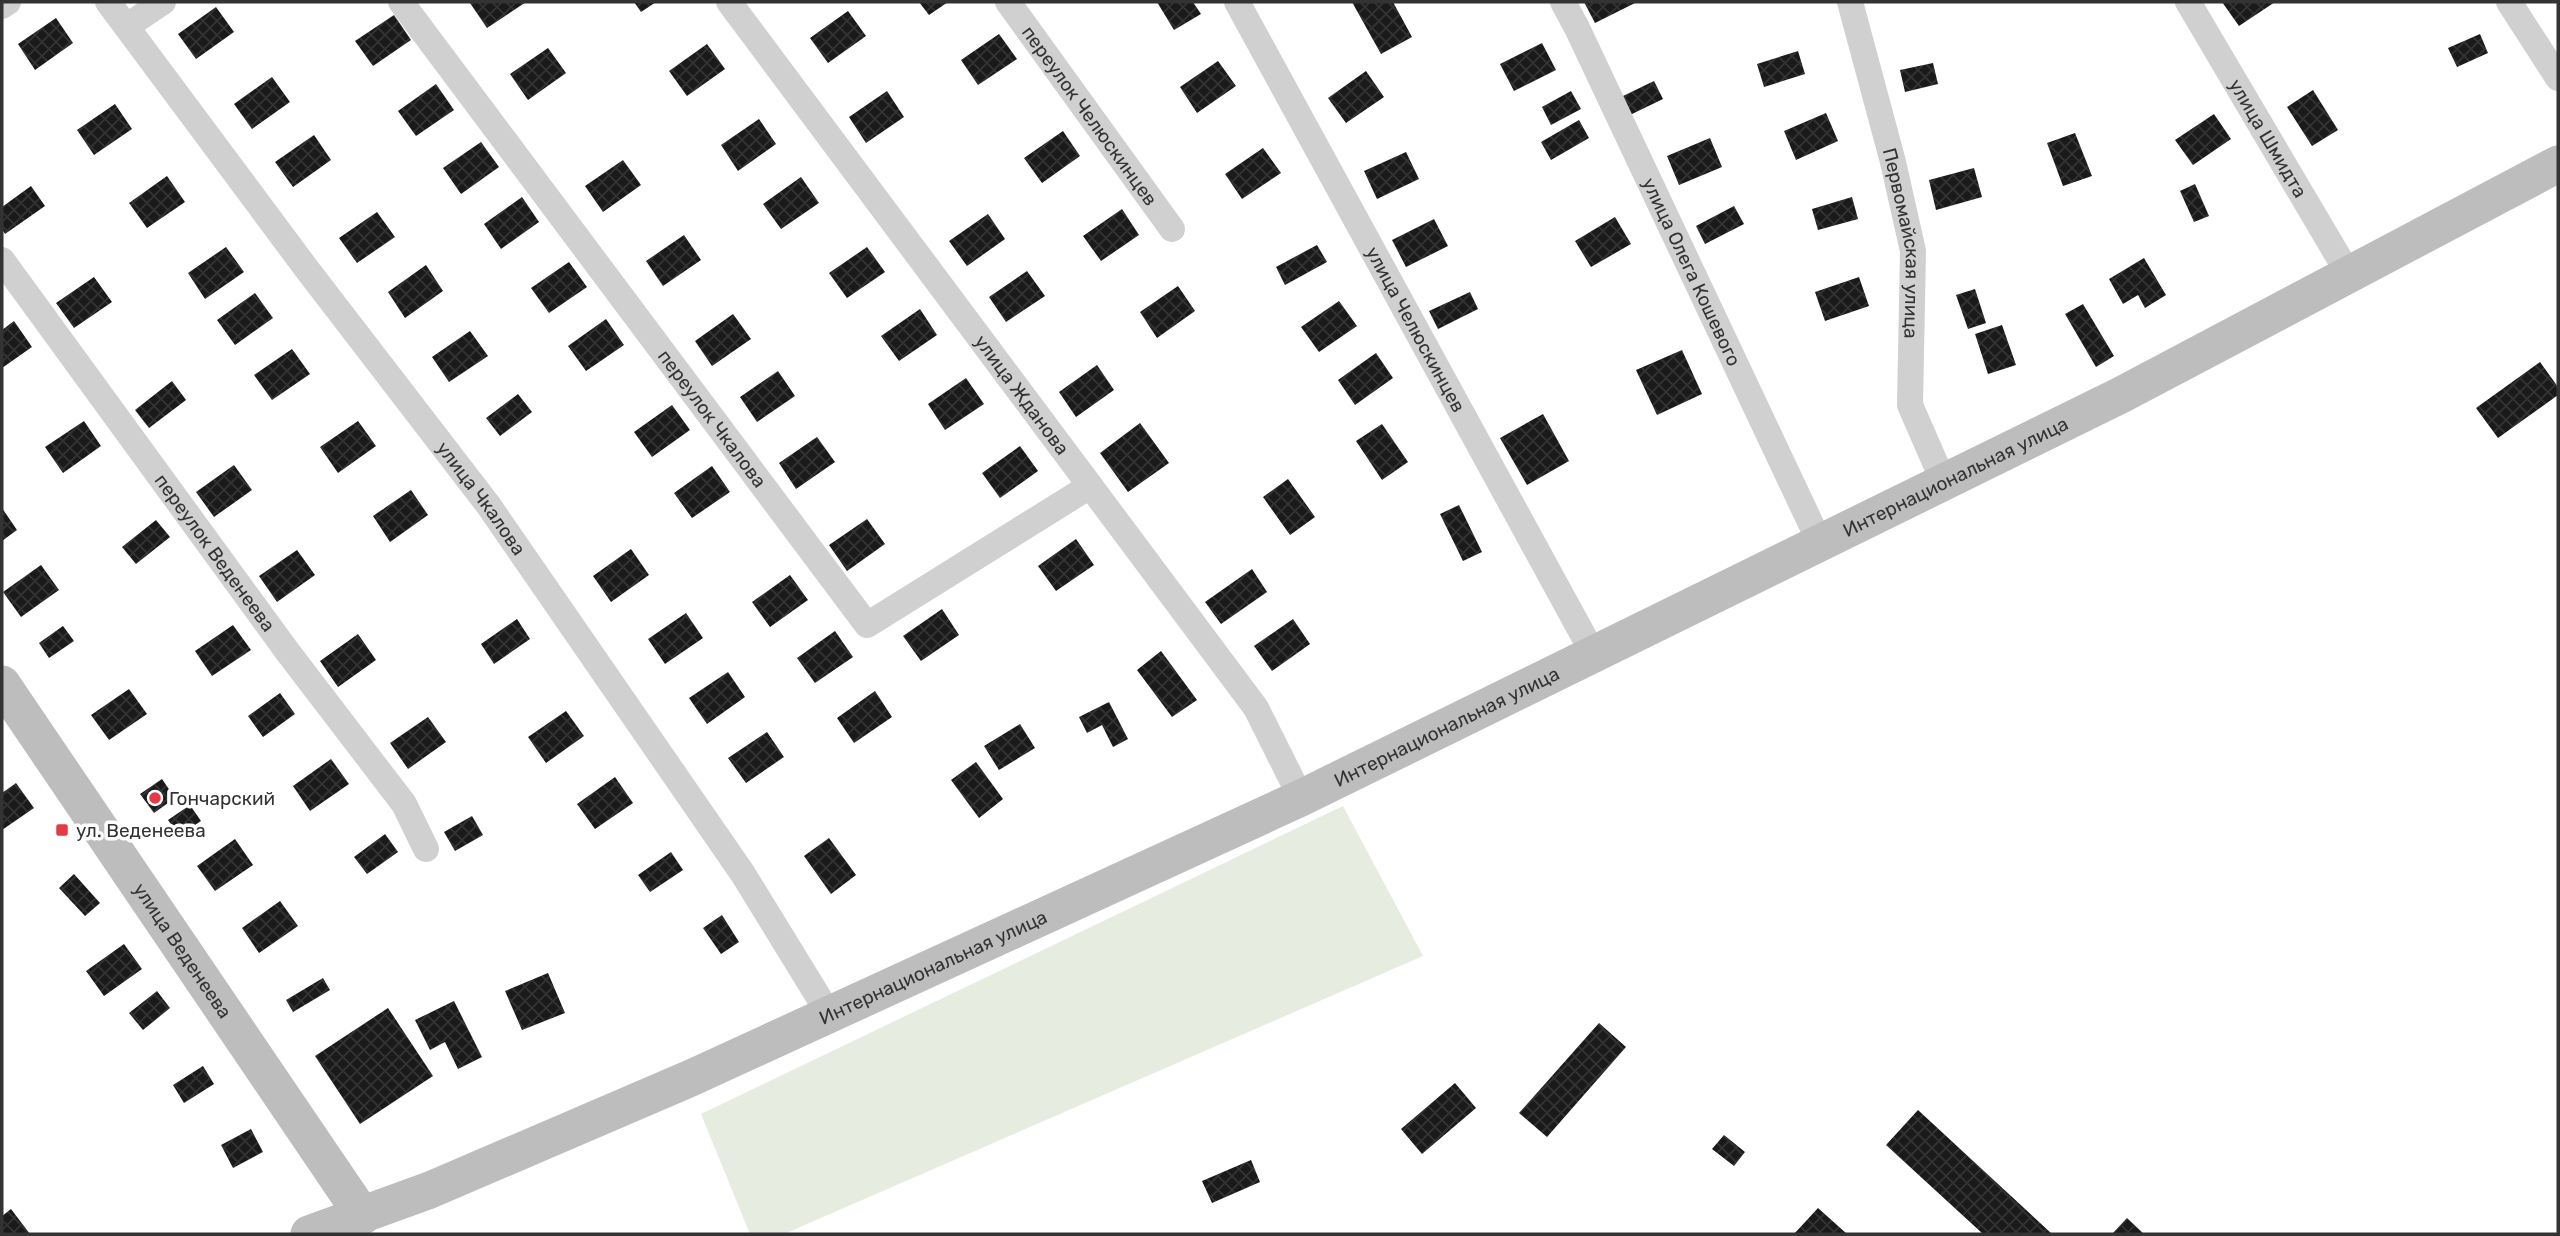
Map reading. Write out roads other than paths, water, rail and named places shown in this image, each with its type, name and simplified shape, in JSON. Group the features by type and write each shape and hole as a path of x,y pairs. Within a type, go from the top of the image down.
{"street":[{"path":"2,6 8,2"},
{"name":"улица Чкалова","path":"108,2 306,268 489,506 744,874 829,1014"},
{"path":"127,26 163,2"},
{"name":"переулок Чкалова","path":"401,2 867,625 1090,486"},
{"name":"улица Жданова","path":"729,2 1256,708 1301,798"},
{"name":"переулок Челюскинцев","path":"1008,2 1172,229"},
{"name":"улица Челюскинцев","path":"1237,2 1594,655"},
{"name":"улица Олега Кошевого","path":"1563,2 1820,543"},
{"name":"Первомайская улица","path":"1850,2 1913,251 1910,405 1944,482"},
{"name":"улица Шмидта","path":"2188,2 2348,273"},
{"path":"2509,2 2558,78"},
{"name":"Интернациональная улица","path":"309,1234 363,1216 691,1078 1301,798 2121,395 2558,164"},
{"name":"переулок Веденеева","path":"2,260 287,651 404,804 426,849"},
{"name":"улица Веденеева","path":"2,684 363,1216"}],"place":[{"name":"Гончарский","path":"155,798"},
{"name":"ул. Веденеева","path":"62,830"}]}
